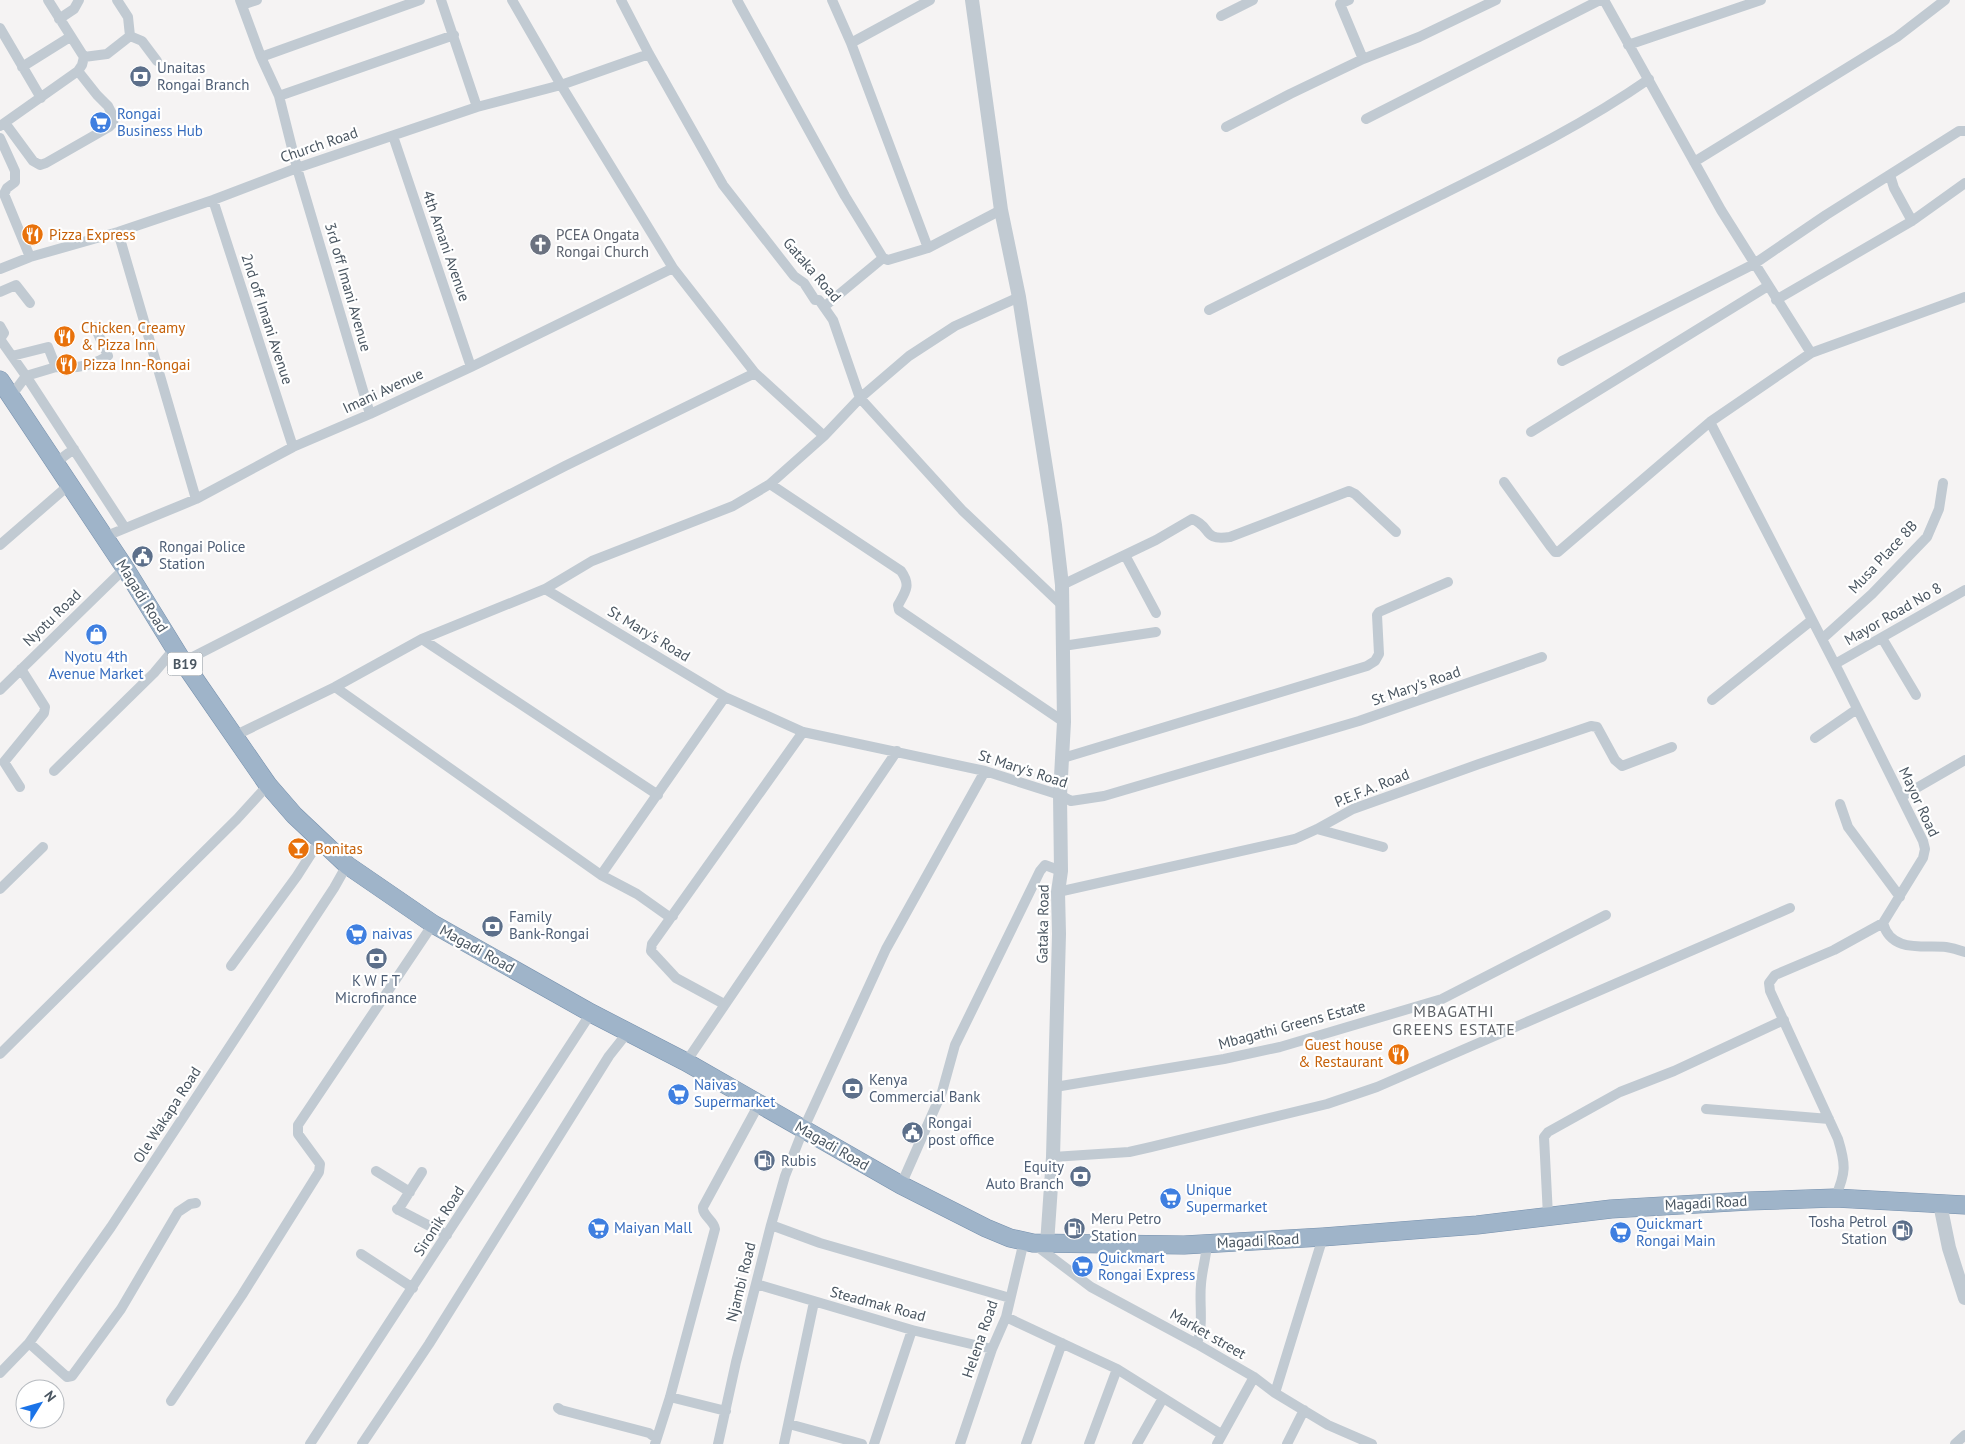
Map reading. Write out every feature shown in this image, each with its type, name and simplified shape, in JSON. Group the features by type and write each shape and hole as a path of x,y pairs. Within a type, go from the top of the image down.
{"highway":[{"name":"Magadi Road","path":"0,380 125,568 179,655 268,785 294,815 347,865 433,924 591,1013 686,1062 901,1185 986,1228 1010,1238 1035,1243 1184,1245 1477,1225 1684,1203 1835,1198 1965,1205"}],"street":[{"path":"48,0 84,57 82,65 78,71 2,124 33,161 40,165 46,164 114,123 112,112 78,71"},
{"path":"59,19 74,9 79,0"},
{"path":"117,0 128,17 130,36"},
{"path":"241,3 257,0"},
{"path":"261,57 420,0"},
{"path":"441,0 478,107"},
{"path":"512,0 561,86 673,268 755,373 824,436"},
{"name":"Gataka Road","path":"621,0 649,54 723,185 757,231 794,276 804,283 815,300 819,300 833,320 860,398 962,510 1062,605"},
{"path":"737,0 845,196 883,258 888,260 928,248 1001,210"},
{"path":"832,0 851,42 928,248"},
{"path":"851,42 930,0"},
{"name":"Gataka Road","path":"972,0 1001,210 1019,297 1055,525 1062,585 1064,722 1060,795 1061,871 1058,892 1059,934 1053,1157 1035,1243"},
{"path":"1221,16 1254,0"},
{"path":"1226,127 1363,59 1419,37 1496,0"},
{"path":"1366,119 1602,0 1649,79 1721,210 1811,353"},
{"path":"1628,45 1761,0"},
{"path":"1694,162 1897,37 1945,0"},
{"path":"1342,1 1363,59"},
{"name":"3rd off Imani Avenue","path":"241,3 261,57 279,96 298,168 370,414"},
{"path":"0,28 41,98"},
{"path":"279,96 454,35"},
{"path":"84,57 107,54 130,36"},
{"path":"130,36 142,40 157,61"},
{"path":"22,67 70,37"},
{"name":"Church Road","path":"0,269 30,257 118,232 213,200 298,168 478,107 561,86 649,54"},
{"path":"1209,310 1478,177 1560,133 1629,93 1649,79"},
{"path":"1562,361 1754,264 1826,215 1959,131 1965,132"},
{"name":"4th Amani Avenue","path":"393,136 471,366"},
{"path":"0,138 15,171 15,182 7,188 4,194 30,257"},
{"path":"1890,175 1894,188 1912,221"},
{"path":"1776,300 1912,221 1965,183"},
{"name":"2nd off Imani Avenue","path":"213,200 293,448"},
{"path":"118,232 196,500"},
{"path":"824,306 883,258"},
{"name":"Imani Avenue","path":"104,537 196,500 293,448 370,414 673,268"},
{"path":"0,292 16,285 30,303"},
{"path":"1531,432 1768,286"},
{"path":"234,736 335,688 422,639 544,589 592,561 733,506 770,484 824,436 860,398 909,356 947,331 1019,297"},
{"path":"1504,482 1551,547 1558,552 1710,422 1811,353 1965,297"},
{"path":"0,326 4,333 0,339 125,528"},
{"path":"11,396 26,376 56,368 72,369 98,362 108,356 95,327"},
{"path":"12,356 48,347 56,368"},
{"path":"54,771 154,673 179,655 755,373"},
{"name":"Mayor Road","path":"1710,422 1835,664 1923,841 1925,849 1922,858 1883,924 1834,950 1775,975 1769,983 1770,991 1838,1139 1844,1160 1843,1179 1835,1198"},
{"path":"55,463 74,449"},
{"name":"Musa Place 8B","path":"1822,639 1872,594 1927,537 1939,510 1943,483"},
{"path":"770,484 901,571 906,578 907,589 898,605 899,610 1064,722"},
{"path":"0,545 69,485"},
{"path":"1062,585 1125,555 1192,519 1199,522 1210,535 1217,539 1230,537 1349,491 1355,494 1396,532"},
{"path":"1125,555 1156,614"},
{"name":"Nyotu Road","path":"0,690 125,568"},
{"path":"1063,758 1367,666 1375,661 1379,654 1377,615 1379,612 1448,582"},
{"name":"St Mary's Road","path":"544,589 724,696 803,732 984,771 1060,795 1071,801 1104,796 1359,722 1542,657"},
{"name":"Mayor Road No 8","path":"1835,664 1965,590"},
{"path":"1712,700 1812,620"},
{"path":"1063,646 1156,632"},
{"path":"1882,638 1916,695"},
{"path":"422,639 658,795"},
{"path":"20,787 4,762 44,713 45,707 21,669"},
{"path":"335,688 601,875 637,894 668,916 673,916"},
{"path":"601,875 658,795 724,696"},
{"path":"1815,738 1857,709"},
{"name":"P.E.F.A. Road","path":"1058,892 1288,840 1317,829 1353,809 1591,726 1597,727 1615,760 1622,766 1672,748"},
{"path":"724,1004 676,978 650,951 652,944 803,732"},
{"path":"686,1062 897,751"},
{"path":"1901,797 1965,760"},
{"name":"Njambi Road","path":"718,1444 771,1225 803,1130 886,949 984,771"},
{"path":"0,1054 138,916 184,873 268,785"},
{"path":"1840,804 1848,827 1900,897"},
{"path":"1317,829 1383,847"},
{"path":"231,966 297,876 320,840"},
{"path":"0,889 43,847"},
{"name":"Ole Wakapa Road","path":"0,1373 29,1343 112,1227 334,888 347,865"},
{"path":"901,1185 942,1092 955,1045 1040,871 1045,865 1061,871"},
{"path":"1053,1157 1129,1152 1327,1104 1377,1087 1790,908"},
{"name":"Mbagathi Greens Estate","path":"1055,1087 1224,1059 1271,1049 1442,999 1606,915"},
{"path":"170,1401 242,1295 319,1172 320,1164 298,1134 298,1125 433,924"},
{"path":"1883,924 1889,937 1906,946 1947,947 1965,952"},
{"name":"Sironik Road","path":"310,1444 591,1013"},
{"path":"1548,1216 1544,1137 1548,1132 1620,1092 1674,1072 1784,1020"},
{"path":"362,1444 428,1344 609,1056 628,1032"},
{"path":"656,1441 670,1397 715,1229 704,1213 703,1207 759,1104"},
{"path":"1706,1109 1828,1119"},
{"path":"376,1171 410,1192"},
{"path":"422,1172 398,1210 447,1235"},
{"path":"29,1343 67,1377 72,1376 121,1309 178,1212 190,1204 196,1203"},
{"path":"1940,1204 1949,1248 1965,1298"},
{"path":"771,1225 820,1243 1010,1298"},
{"path":"1275,1393 1323,1237"},
{"name":"Helena Road","path":"960,1444 992,1349 1006,1317 1010,1298 1035,1243"},
{"name":"Market street","path":"1035,1243 1091,1287 1197,1344 1254,1377 1275,1393 1328,1424 1372,1444"},
{"path":"1197,1344 1201,1333 1201,1286 1207,1244"},
{"path":"361,1254 413,1288"},
{"name":"Steadmak Road","path":"756,1284 912,1330 992,1349"},
{"path":"784,1444 814,1302"},
{"path":"1006,1317 1118,1369 1163,1398 1219,1439 1254,1377"},
{"path":"874,1444 912,1330"},
{"path":"1026,1444 1062,1344"},
{"path":"1089,1444 1118,1369"},
{"path":"670,1397 726,1411"},
{"path":"1137,1444 1163,1398"},
{"path":"558,1408 649,1433 656,1441"},
{"path":"1287,1444 1304,1410"},
{"path":"788,1424 862,1444"},
{"path":"1955,1444 1965,1435"}],"place":[{"name":"Unaitas Rongai Branch","path":"141,77"},
{"name":"Rongai Business Hub","path":"101,123"},
{"name":"Pizza Express","path":"33,235"},
{"name":"PCEA Ongata Rongai Church","path":"540,244"},
{"name":"Chicken, Creamy & Pizza Inn","path":"65,337"},
{"name":"Pizza Inn-Rongai","path":"67,365"},
{"name":"Rongai Police Station","path":"143,556"},
{"name":"Nyotu 4th Avenue Market","path":"96,634"},
{"name":"Bonitas","path":"299,849"},
{"name":"Family Bank-Rongai","path":"493,926"},
{"name":"naivas","path":"356,934"},
{"name":"K W F T Microfinance","path":"376,958"},
{"name":"Guest house & Restaurant","path":"1399,1054"},
{"name":"Kenya Commercial Bank","path":"853,1089"},
{"name":"Naivas Supermarket","path":"678,1094"},
{"name":"Rongai post office","path":"912,1132"},
{"name":"Rubis","path":"765,1161"},
{"name":"Equity Auto Branch","path":"1080,1176"},
{"name":"Unique Supermarket","path":"1170,1199"},
{"name":"Maiyan Mall","path":"598,1228"},
{"name":"Meru Petro Station","path":"1075,1228"},
{"name":"Tosha Petrol Station","path":"1903,1231"},
{"name":"Quickmart Rongai Main","path":"1620,1233"},
{"name":"Quickmart Rongai Express","path":"1082,1267"}],"district":[{"name":"MBAGATHI GREENS ESTATE","path":"1454,1020"}]}
